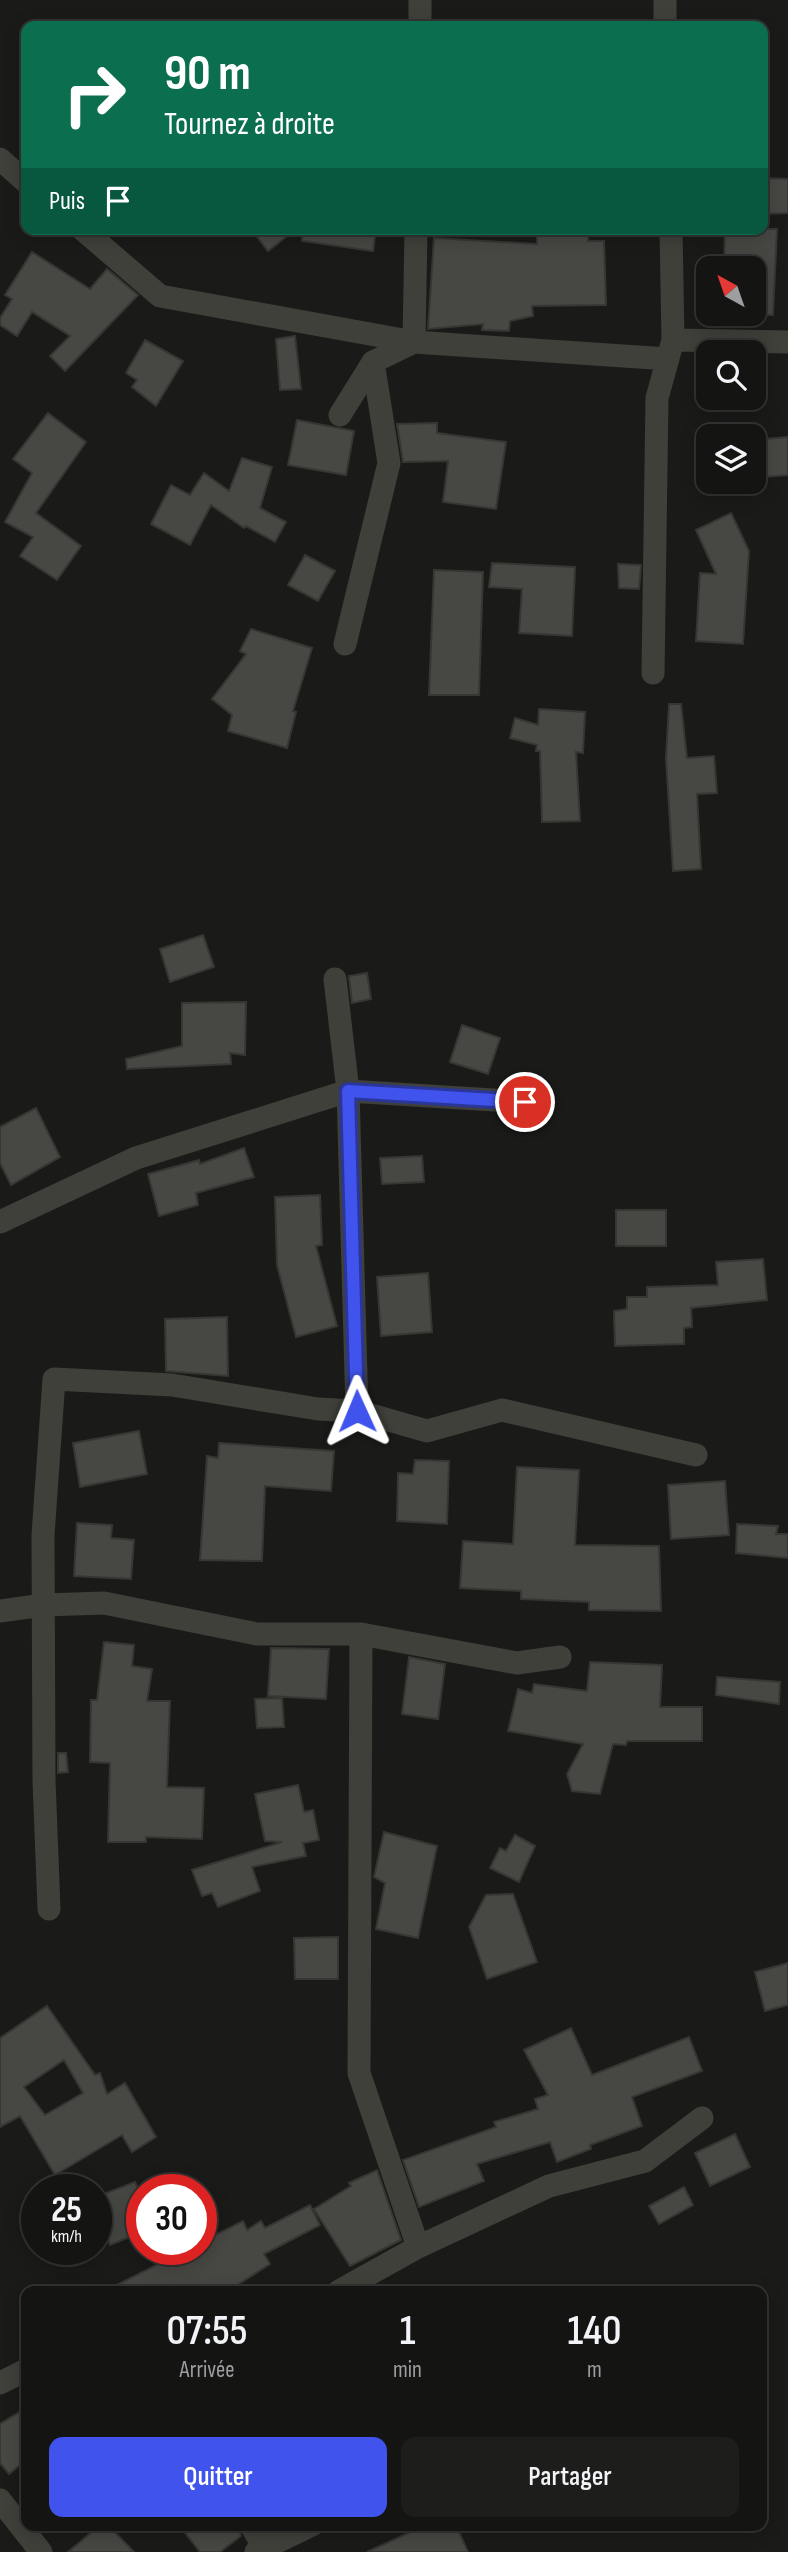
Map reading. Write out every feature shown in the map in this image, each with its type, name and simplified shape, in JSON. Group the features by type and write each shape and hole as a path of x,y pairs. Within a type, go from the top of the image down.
{"street":[{"path":"420,0 420,21"},
{"path":"665,0 666,21"},
{"path":"0,159 21,178"},
{"path":"89,235 160,296 414,342 671,349 788,342"},
{"path":"414,342 416,235"},
{"path":"653,673 657,398 671,349 671,235"},
{"path":"340,415 373,362 414,342"},
{"path":"345,644 389,464 373,362"},
{"path":"335,979 348,1091 357,1411"},
{"path":"0,1222 136,1158 348,1091 525,1102"},
{"path":"49,1909 44,1780 43,1535 54,1379 172,1385 317,1409 357,1411 426,1431 502,1410 696,1455"},
{"path":"0,1611 43,1605 104,1603 257,1634 361,1634 517,1664 559,1657"},
{"path":"361,1634 359,2073 418,2247"},
{"path":"348,2286 418,2247 549,2186 645,2161 702,2118"},
{"path":"0,2383 21,2372"},
{"path":"0,2500 21,2527"},
{"path":"24,2531 41,2552"},
{"path":"253,2531 260,2550 300,2531"}],"building":[{"path":"768,178 788,179 788,213 768,214"},
{"path":"768,229 777,229 773,315 766,315 766,256 724,256 725,235 768,235"},
{"path":"256,235 288,235 268,251"},
{"path":"302,235 375,235 373,251 302,241"},
{"path":"537,235 588,235 588,241 604,241 606,305 532,306 533,316 510,321 509,331 482,330 483,324 428,329 434,238 537,244"},
{"path":"32,252 90,289 107,269 138,295 65,371 50,356 70,336 32,312 17,336 0,325 0,318 12,299 5,295"},
{"path":"295,336 301,389 280,390 276,339"},
{"path":"145,340 183,361 156,406 132,387 137,380 126,373"},
{"path":"48,413 86,442 36,513 81,546 57,580 20,556 33,537 5,522 32,473 13,459"},
{"path":"297,420 354,431 346,475 288,465"},
{"path":"437,423 437,433 506,442 496,509 443,502 448,461 403,462 397,424"},
{"path":"788,437 788,475 766,477 766,439"},
{"path":"242,458 272,467 260,508 286,522 275,542 246,526 244,528 211,505 190,545 151,524 171,485 190,495 204,473 229,491"},
{"path":"731,513 749,551 743,644 696,641 700,573 716,574 696,530"},
{"path":"305,555 335,571 318,601 288,585"},
{"path":"492,563 575,567 572,636 519,633 522,589 489,587"},
{"path":"618,564 641,565 639,589 619,588"},
{"path":"434,570 483,572 479,695 429,695"},
{"path":"251,629 312,648 293,711 296,712 287,748 228,731 232,715 212,699 246,654 240,651"},
{"path":"669,704 681,704 687,758 714,756 717,793 697,794 701,869 673,871 666,759"},
{"path":"539,709 585,712 583,753 576,752 580,821 542,822 540,751 536,751 537,745 510,738 515,718 538,725"},
{"path":"203,935 214,967 170,982 160,949"},
{"path":"367,973 371,999 352,1003 349,976"},
{"path":"246,1002 245,1055 230,1053 231,1064 127,1069 126,1059 182,1046 182,1003"},
{"path":"462,1025 500,1038 488,1074 450,1062"},
{"path":"36,1108 60,1157 11,1185 0,1163 0,1127"},
{"path":"244,1148 254,1177 196,1193 198,1205 159,1216 148,1174 199,1160 200,1164"},
{"path":"422,1156 424,1182 382,1184 380,1158"},
{"path":"320,1195 322,1245 316,1246 337,1326 296,1337 277,1265 275,1197"},
{"path":"616,1210 666,1210 666,1246 616,1246"},
{"path":"763,1259 767,1300 691,1308 692,1327 684,1328 684,1344 615,1346 614,1311 627,1309 627,1297 647,1297 647,1287 718,1285 716,1262"},
{"path":"428,1273 432,1332 381,1336 377,1277"},
{"path":"227,1317 228,1376 166,1371 165,1319"},
{"path":"139,1431 147,1474 80,1487 73,1443"},
{"path":"219,1443 334,1451 331,1491 265,1486 262,1561 200,1560 207,1456 218,1458"},
{"path":"415,1460 449,1461 447,1524 397,1521 398,1473 413,1474"},
{"path":"517,1467 579,1470 575,1545 659,1546 661,1611 589,1610 589,1602 521,1599 521,1591 460,1588 463,1541 513,1544"},
{"path":"725,1481 729,1535 671,1539 668,1485"},
{"path":"77,1523 112,1525 111,1538 134,1540 131,1579 74,1576"},
{"path":"737,1524 778,1526 776,1534 788,1534 788,1558 736,1553"},
{"path":"104,1642 134,1645 132,1666 152,1669 147,1701 170,1701 167,1787 204,1788 202,1839 146,1837 146,1842 108,1842 110,1763 90,1762 91,1700 97,1700"},
{"path":"271,1648 329,1649 326,1699 268,1696"},
{"path":"409,1657 445,1664 438,1719 402,1714"},
{"path":"590,1662 662,1665 660,1707 702,1707 702,1741 627,1741 626,1745 613,1744 600,1794 572,1791 567,1774 583,1744 508,1731 518,1689 532,1693 534,1684 587,1691"},
{"path":"717,1677 780,1682 779,1704 716,1695"},
{"path":"282,1698 284,1727 257,1728 255,1699"},
{"path":"58,1753 66,1753 68,1772 58,1773"},
{"path":"298,1785 304,1812 313,1810 319,1840 303,1843 306,1856 252,1867 260,1891 218,1907 212,1893 202,1896 192,1870 282,1842 265,1841 255,1794"},
{"path":"384,1832 437,1846 418,1938 376,1929 385,1883 374,1877"},
{"path":"515,1835 535,1846 519,1882 490,1868 500,1848 506,1851"},
{"path":"513,1894 537,1962 487,1979 469,1927 486,1895"},
{"path":"338,1937 338,1979 295,1979 294,1938"},
{"path":"788,1963 788,2005 765,2011 755,1972"},
{"path":"47,2006 95,2075 100,2073 107,2094 125,2083 156,2137 132,2152 122,2135 54,2174 20,2116 0,2127 0,2038","holes":["64,2060 83,2093 45,2115 24,2087"]},
{"path":"571,2028 592,2075 689,2037 702,2071 632,2097 642,2126 590,2145 591,2149 557,2162 550,2142 477,2164 484,2181 419,2207 403,2160 496,2127 494,2122 538,2109 535,2099 548,2095 524,2050"},
{"path":"735,2134 750,2167 710,2186 695,2153"},
{"path":"377,2170 401,2240 350,2266 314,2209 351,2186 349,2183"},
{"path":"126,2185 126,2238 112,2244 112,2191"},
{"path":"684,2187 693,2205 659,2224 649,2206"},
{"path":"310,2205 320,2225 264,2254 270,2264 236,2286 115,2286 156,2265 217,2265 217,2234 243,2221 247,2230 261,2221 265,2228"},
{"path":"21,2411 21,2464 9,2474 0,2463 0,2424"},
{"path":"93,2531 114,2531 134,2552 68,2552"},
{"path":"184,2531 239,2531 241,2536 220,2552 200,2552"},
{"path":"413,2531 459,2531 468,2552 367,2552"}],"route":[{"path":"357,1411 348,1091 525,1102"}]}
